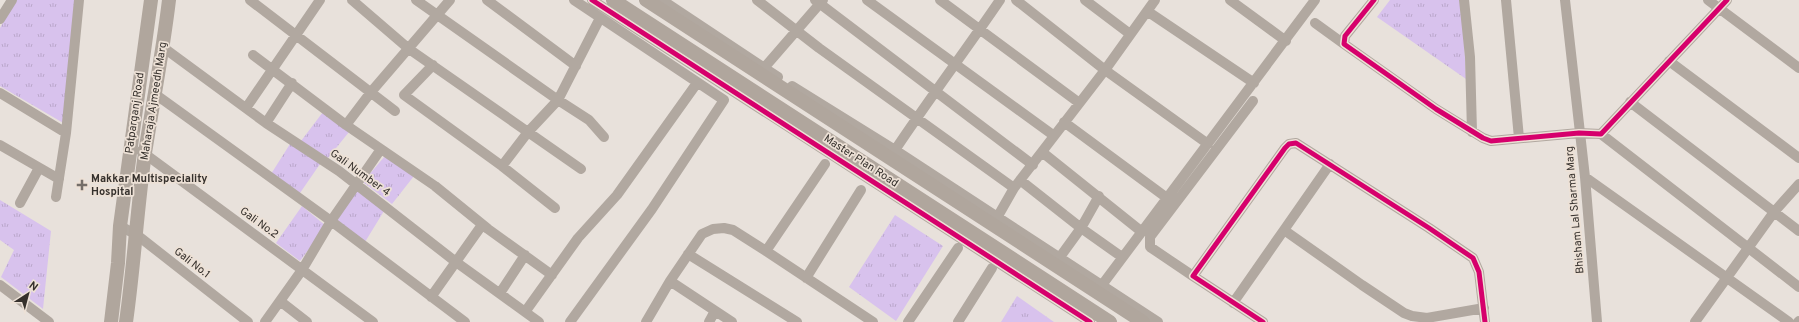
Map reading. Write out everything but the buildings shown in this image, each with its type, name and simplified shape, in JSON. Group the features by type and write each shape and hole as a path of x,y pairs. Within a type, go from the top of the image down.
{"main road":[{"name":"Patparganj Road","path":"111,322 118,263 120,226 151,0"},
{"name":"Maharaja Ajmeedh Marg","path":"126,322 137,236 145,154 164,48 169,0"},
{"name":"Master Plan Road","path":"613,0 1110,322"},
{"name":"Master Plan Road","path":"646,0 1006,227 1143,322"}],"street":[{"path":"0,19 12,0"},
{"path":"56,197 66,133 79,0"},
{"path":"250,0 395,111"},
{"path":"246,108 320,0"},
{"path":"352,0 409,48 581,169"},
{"path":"416,0 558,100 589,120 604,137"},
{"path":"346,124 371,92 450,0"},
{"path":"487,0 576,66"},
{"path":"570,322 652,209 724,100 574,0"},
{"path":"592,0 1090,322"},
{"path":"662,0 764,68 998,216 1006,227 1060,257 1158,322"},
{"path":"757,0 916,118 1017,184 1122,257"},
{"path":"867,0 1054,135"},
{"path":"940,0 1078,102"},
{"path":"895,150 935,90 956,64 1000,0"},
{"path":"1016,0 1105,70 1208,144"},
{"path":"1085,0 1130,34"},
{"path":"1230,0 1286,41"},
{"path":"1102,284 1316,0"},
{"path":"1344,44 1345,36 1374,0"},
{"path":"1464,0 1470,57 1472,132"},
{"path":"1506,0 1519,138"},
{"name":"Bhisham Lal Sharma Marg","path":"1565,0 1585,177 1597,322"},
{"path":"1708,0 1799,68"},
{"path":"1601,134 1727,0"},
{"path":"764,68 797,31 819,1 1033,165"},
{"path":"998,216 1017,184 1033,165 1078,102 1105,70 1149,4 1254,83"},
{"path":"502,166 528,132 558,100 600,18"},
{"path":"1316,23 1436,109 1472,132 1491,141 1579,133 1601,134 1799,287"},
{"name":"Gali Number 4","path":"164,48 266,123 355,184 456,262 539,322"},
{"path":"253,55 274,68 346,124 435,186 482,225 552,275"},
{"path":"1669,61 1799,158"},
{"path":"433,65 404,95 502,166 555,208"},
{"path":"266,123 292,83"},
{"path":"525,312 578,238 617,195 697,83"},
{"path":"0,93 66,133"},
{"path":"155,94 331,220 465,322"},
{"path":"1253,101 1150,237 1150,248 1263,322"},
{"path":"1630,102 1799,231"},
{"path":"1064,122 1167,198"},
{"path":"1193,276 1285,148 1289,144 1296,143 1473,258 1479,272 1485,322"},
{"name":"Gali No.2","path":"131,144 374,322"},
{"path":"0,145 59,179"},
{"path":"264,322 302,270 331,220 381,149"},
{"path":"1042,152 1099,196 1142,232"},
{"path":"766,251 825,164"},
{"path":"1233,303 1330,164"},
{"path":"20,203 39,168"},
{"path":"1585,177 1789,322"},
{"path":"1695,322 1726,278 1750,248 1774,212 1799,184"},
{"path":"806,278 861,190"},
{"path":"1060,257 1081,228 1099,196"},
{"path":"431,297 482,225"},
{"name":"Gali No.1","path":"120,226 137,236 248,322"},
{"path":"646,322 670,281 702,234 713,229 724,228 732,230 766,251 873,322"},
{"path":"1284,230 1404,313 1412,316 1427,318 1484,308"},
{"path":"908,322 958,248"},
{"path":"688,254 797,322"},
{"path":"500,293 526,255"},
{"path":"958,322 992,268"},
{"path":"670,281 732,322"},
{"path":"0,285 49,322"},
{"path":"280,301 307,322"},
{"path":"709,322 716,311"}],"green space":[{"path":"15,0 81,0 65,124 0,86 0,28"},
{"path":"1390,0 1460,0 1466,79 1377,17"},
{"path":"323,112 349,132 328,158 301,141"},
{"path":"290,144 320,164 300,193 271,174"},
{"path":"385,156 414,176 392,204 363,182"},
{"path":"358,189 384,211 365,242 335,219"},
{"path":"0,200 51,231 43,309 1,277 14,250 0,240"},
{"path":"302,206 326,226 300,261 276,243"},
{"path":"895,215 943,246 896,321 849,287"},
{"path":"1017,296 1054,322 1001,322"}],"cycle path":[{"path":"592,0 1090,322"},
{"path":"1374,0 1345,36 1344,44 1436,109 1483,138 1491,141 1579,133 1601,134 1727,0"},
{"path":"1263,322 1193,276 1285,148 1289,144 1296,143 1473,258 1479,272 1485,322"}],"place":[{"name":"Makkar Multispeciality Hospital","path":"82,185"}]}
